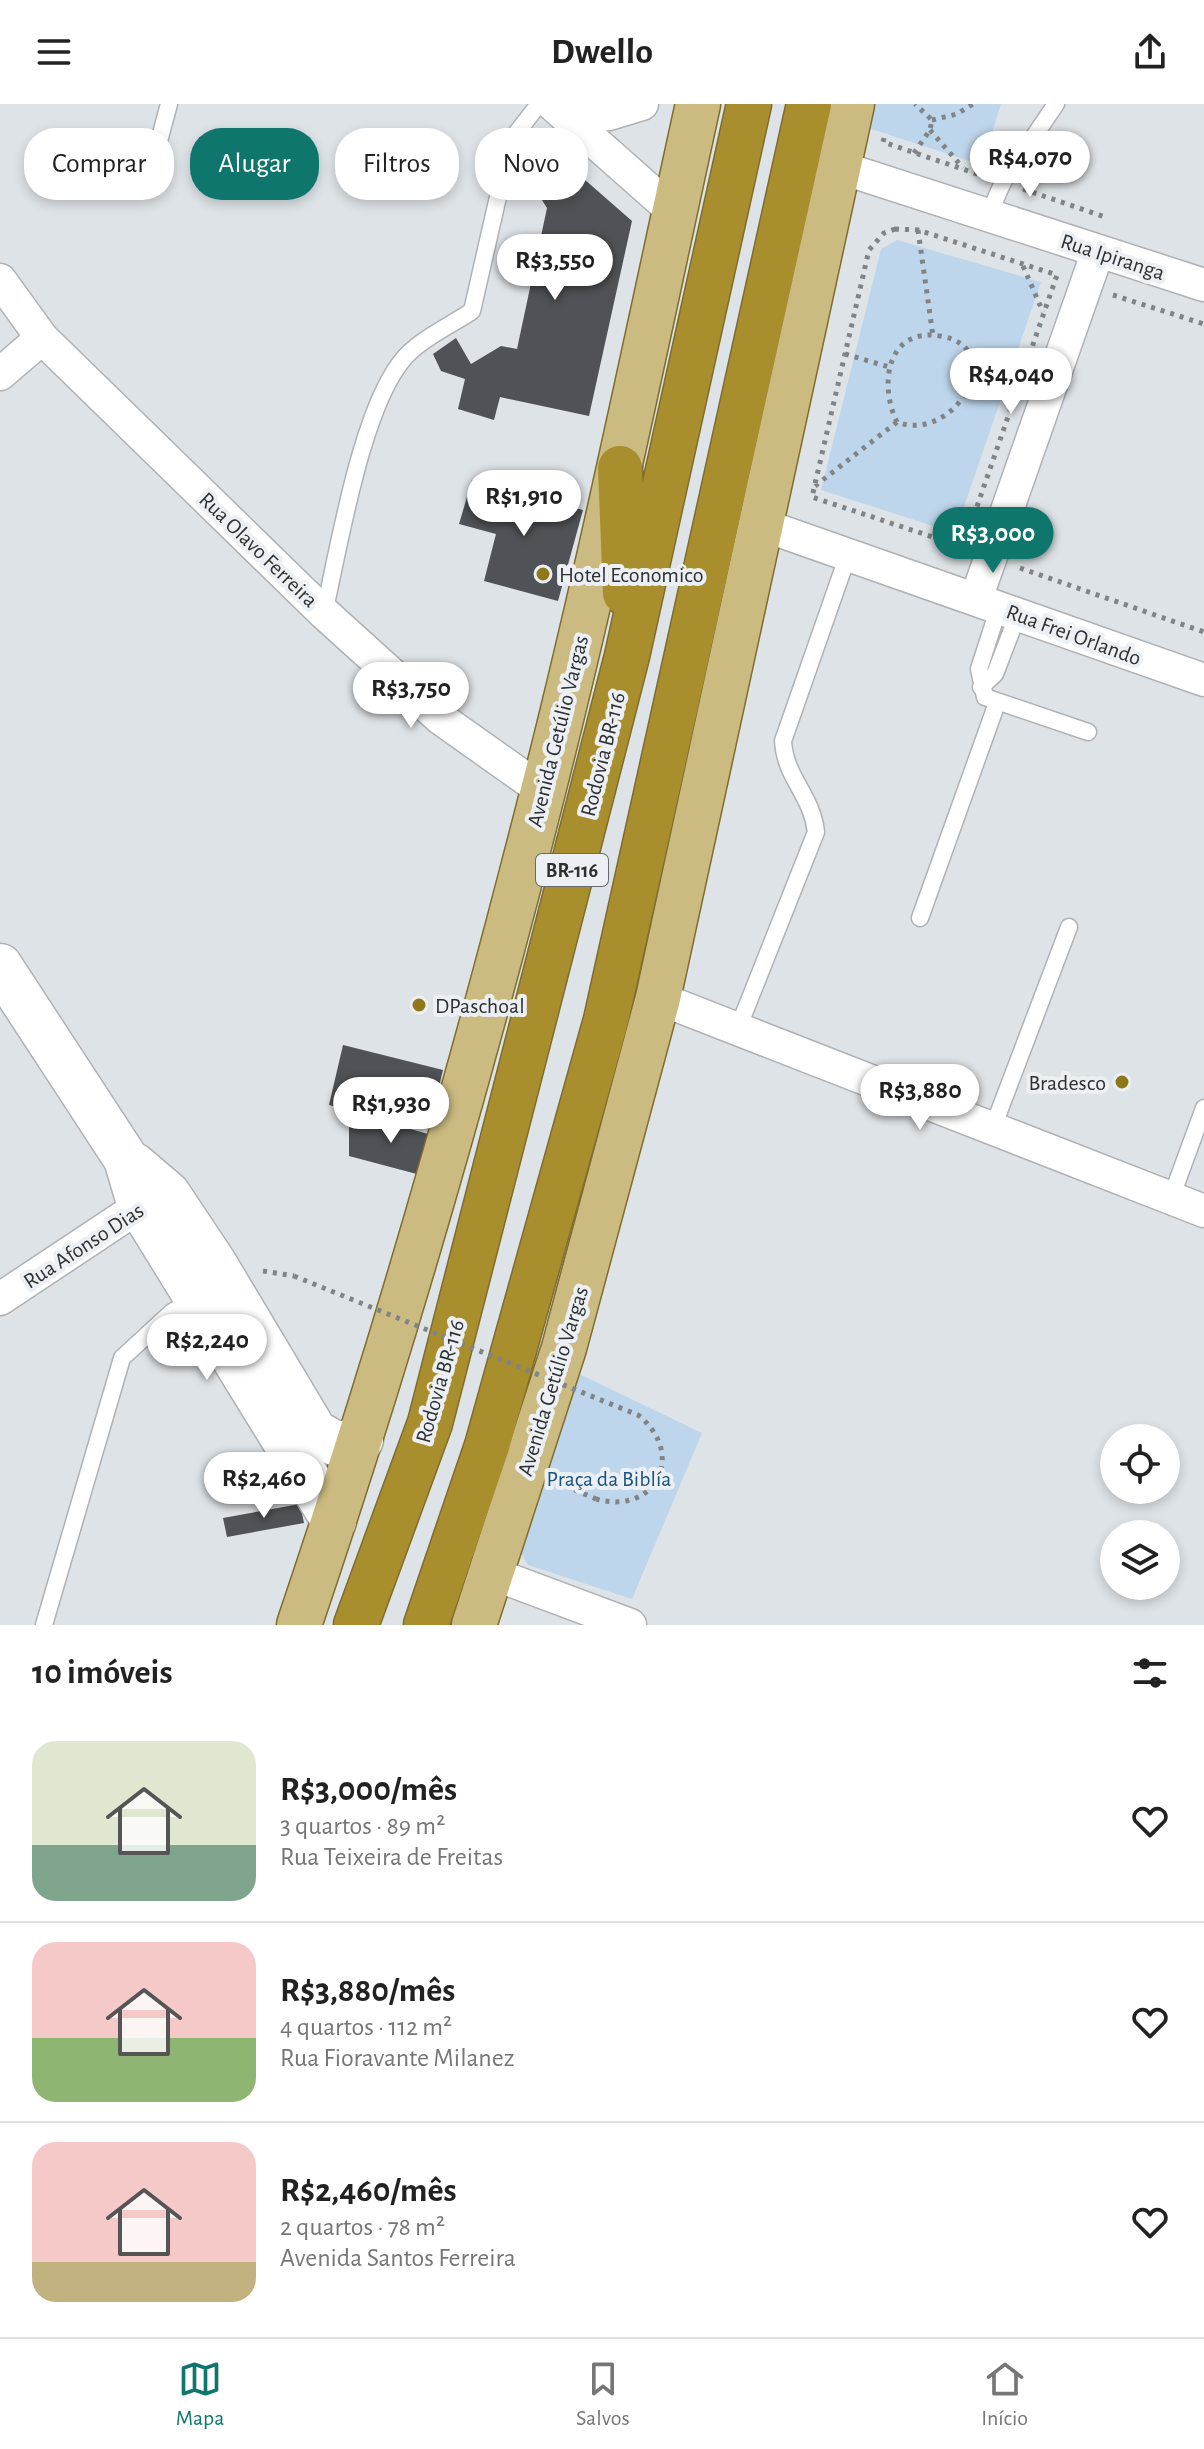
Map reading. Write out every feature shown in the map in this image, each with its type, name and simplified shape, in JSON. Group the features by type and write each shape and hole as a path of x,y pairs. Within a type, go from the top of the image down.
{"highway":[{"name":"Rodovia BR-116","path":"356,1625 430,1423 627,656 749,104"},
{"name":"BR-116","path":"426,1625 487,1446 606,1020 809,104"},
{"path":"620,468 627,656"},
{"path":"332,1625 391,1456 408,1432 430,1423"}],"main road":[{"name":"Avenida Getúlio Vargas","path":"299,1625 361,1440 436,1190 543,791 620,468 698,104"},
{"name":"Avenida Getúlio Vargas","path":"474,1625 564,1348 658,998 852,104"}],"street":[{"path":"561,111 609,114 642,104"},
{"path":"561,111 674,212"},
{"name":"Rua Ipiranga","path":"839,167 1204,285"},
{"path":"998,607 1098,251"},
{"name":"Rua Olavo Ferreira","path":"0,280 42,338 324,613 440,718 543,791"},
{"path":"0,374 42,338"},
{"name":"Rua Frei Orlando","path":"763,525 1204,680"},
{"path":"0,966 154,1200 214,1263 315,1432 336,1444 361,1440"},
{"path":"658,998 1204,1211"},
{"path":"154,1200 195,1299 334,1521"},
{"name":"Rua Afonso Dias","path":"0,1299 154,1200"},
{"path":"491,1573 630,1625"}],"lane":[{"path":"163,128 169,104"},
{"path":"324,613 343,527 386,381 408,354 472,311 511,140 539,104"},
{"path":"989,214 1003,182 1056,104"},
{"path":"737,1031 816,832 813,809 785,764 783,741 848,555"},
{"path":"998,607 995,674 981,687 985,697 1088,732"},
{"path":"920,918 997,703"},
{"path":"992,1130 1069,927"},
{"path":"1171,1198 1204,1108"},
{"path":"44,1625 122,1358 172,1312 195,1299"}],"path":[{"path":"915,104 932,120"},
{"path":"932,120 957,114 973,104"},
{"path":"914,153 930,130 932,120"},
{"path":"930,130 963,169"},
{"path":"883,142 1114,220"},
{"path":"963,547 812,497 869,250 884,233 895,229 918,230 1057,275"},
{"path":"918,230 933,336"},
{"path":"1023,264 1044,313"},
{"path":"1107,293 1204,324"},
{"path":"933,336 958,343 972,357 975,369 970,386 941,418 912,428 897,422 888,403 885,382 892,357 903,343 933,336"},
{"path":"845,354 889,367"},
{"path":"970,386 1013,402"},
{"path":"814,487 897,422"},
{"path":"1009,564 1204,632"},
{"path":"294,1276 638,1415 660,1439 663,1455 655,1484 628,1502 612,1504 596,1499"}],"green space":[{"path":"870,104 1001,104 982,165 865,127"},
{"path":"897,240 1041,282 955,533 821,490 881,249"},
{"name":"Praça da Biblía","path":"577,1373 702,1433 632,1599 528,1565 517,1547"}],"building":[{"path":"588,182 632,221 589,416 500,397 494,420 458,409 465,379 441,371 433,354 456,338 471,364 501,346 517,349 547,208 542,200 588,200"},
{"path":"472,480 583,510 558,601 484,581 496,534 459,524"},
{"path":"343,1045 443,1070 429,1129 329,1105"},
{"path":"349,1112 439,1137 428,1177 349,1156"},
{"path":"300,1504 304,1523 227,1537 223,1518"}],"place":[{"name":"Hotel Economico","path":"543,574"},
{"name":"DPaschoal","path":"419,1005"},
{"name":"Bradesco","path":"1122,1082"}]}
